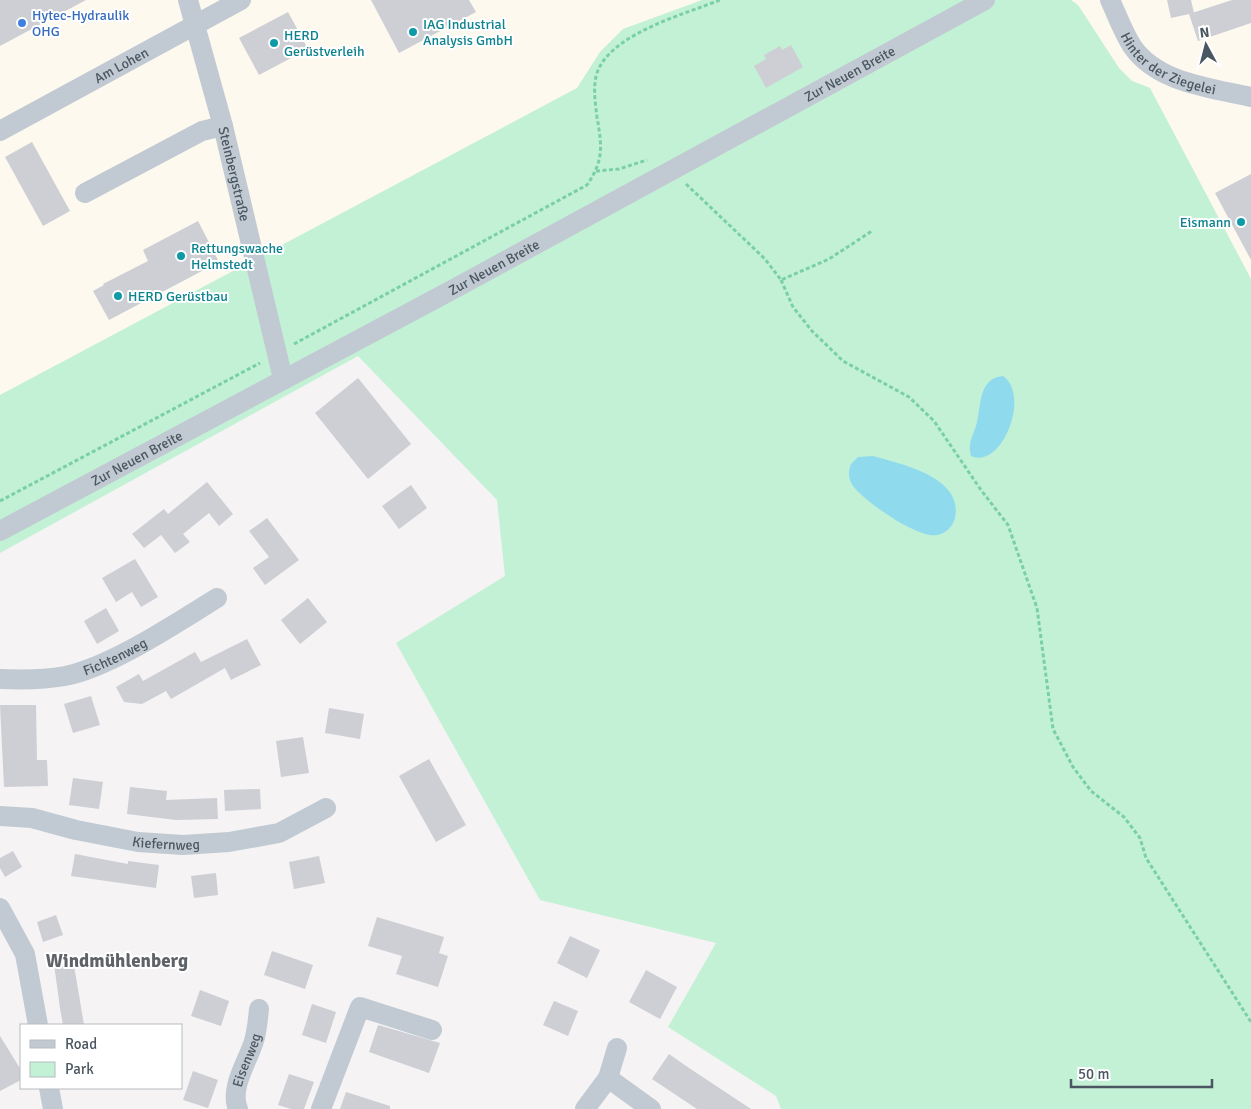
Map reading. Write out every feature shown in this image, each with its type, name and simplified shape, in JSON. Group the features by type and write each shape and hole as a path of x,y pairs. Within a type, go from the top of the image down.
{"street":[{"name":"Steinbergstraße","path":"188,0 223,126 283,379"},
{"name":"Am Lohen","path":"0,131 241,0"},
{"name":"Zur Neuen Breite","path":"0,531 986,0"},
{"name":"Hinter der Ziegelei","path":"1110,0 1132,45 1143,59 1158,70 1178,79 1251,96"},
{"path":"85,193 202,131 223,126"},
{"name":"Fichtenweg","path":"0,679 35,681 67,676 97,665 217,598"},
{"name":"Kiefernweg","path":"0,816 32,818 76,830 138,842 183,845 229,842 279,833 326,808"},
{"path":"0,908 25,954 38,1024"},
{"path":"321,1109 360,1006 432,1030"},
{"name":"Eisenweg","path":"238,1109 234,1101 236,1088 255,1038 259,1009"},
{"path":"585,1109 608,1078 617,1048"},
{"path":"608,1078 651,1109"},
{"path":"50,1089 53,1109"}],"path":[{"path":"0,501 587,186 601,159 595,86 599,68 610,54 626,40 720,0"},
{"path":"596,171 619,169 653,159 664,162 671,171 765,259 781,280 793,307 812,331 843,360 909,397 934,421 980,490 1008,525 1037,608 1053,729 1073,767 1091,791 1124,817 1140,838 1146,858 1251,1022"},
{"path":"781,280 829,259 872,231"}],"shaded area":[{"path":"0,0 702,0 623,29 600,52 577,88 0,395"},
{"path":"1071,0 1251,0 1251,279 1150,88 1132,81 1119,68 1078,5"}],"green space":[{"path":"702,0 1071,0 1078,5 1119,68 1132,81 1150,88 1251,279 1251,1109 781,1109 776,1096 668,1027 716,943 540,900 396,643 505,576 497,500 358,356 0,553 0,395 577,88 600,52 623,29"}],"water":[{"path":"1003,376 1011,385 1014,398 1009,428 1002,442 993,452 982,457 971,456 970,442 977,422 982,393 989,382"},
{"path":"873,456 914,468 940,482 950,492 955,504 955,518 948,530 937,535 928,535 917,531 892,518 859,493 849,478 851,464 858,457"}],"building":[{"name":"Hytec-Hydraulik OHG","path":"0,0 86,0 0,46"},
{"name":"IAG Industrial Analysis GmbH","path":"371,0 469,0 476,12 399,53"},
{"path":"1167,0 1191,0 1194,13 1171,18"},
{"path":"1232,0 1251,0 1251,23 1198,41 1189,14"},
{"name":"HERD Gerüstverleih","path":"288,12 308,49 259,75 239,38"},
{"path":"791,45 803,67 766,88 754,66 766,59 764,55 780,46 782,50"},
{"path":"32,142 70,211 43,226 5,157"},
{"name":"Eismann","path":"1251,174 1251,260 1215,193"},
{"path":"198,221 219,262 109,320 93,291 148,261 143,250"},
{"path":"358,378 411,444 368,479 315,413"},
{"path":"207,482 233,514 219,526 209,513 183,534 190,542 175,553 161,535 144,548 132,534 164,509 168,514"},
{"path":"411,485 427,508 399,529 382,506"},
{"path":"267,518 299,560 265,585 253,568 269,557 249,531"},
{"path":"135,559 158,597 141,607 132,592 116,602 102,578"},
{"path":"308,598 327,622 300,644 281,620"},
{"path":"106,608 119,631 97,644 84,621"},
{"path":"247,639 261,665 231,680 225,668 171,699 166,691 142,704 124,702 116,687 139,674 143,681 195,652 201,662"},
{"path":"91,696 100,725 73,733 64,704"},
{"path":"0,705 36,705 37,760 47,760 48,786 4,787"},
{"path":"329,708 364,714 360,739 325,733"},
{"path":"303,737 309,773 281,777 276,741"},
{"path":"429,759 466,825 436,842 399,776"},
{"path":"73,778 103,782 99,809 69,805"},
{"path":"130,787 167,791 166,800 217,798 218,819 176,820 127,814"},
{"path":"260,789 261,809 225,811 224,790"},
{"path":"13,851 22,867 5,877 0,868 0,858"},
{"path":"75,854 128,864 128,861 159,865 156,888 71,876"},
{"path":"319,856 325,883 294,889 289,862"},
{"path":"216,873 218,895 194,898 191,876"},
{"path":"56,915 63,935 43,942 37,922"},
{"path":"377,917 444,937 439,953 448,956 438,987 396,974 402,956 368,946"},
{"path":"570,936 600,950 587,978 557,963"},
{"path":"272,951 313,965 305,989 264,975"},
{"path":"73,961 84,1024 63,1024 54,964"},
{"path":"646,970 677,987 660,1019 629,1002"},
{"path":"200,990 229,1001 221,1026 191,1016"},
{"path":"554,1001 578,1011 568,1036 543,1025"},
{"path":"312,1004 336,1012 326,1043 302,1035"},
{"path":"378,1025 440,1043 429,1073 369,1052"},
{"path":"0,1036 20,1068 20,1081 0,1091"},
{"path":"669,1054 751,1109 697,1109 652,1079"},
{"path":"193,1071 218,1080 208,1108 183,1100"},
{"path":"289,1074 314,1082 304,1109 291,1109 278,1105"},
{"path":"346,1092 390,1106 390,1109 340,1109"}],"place":[{"name":"Hytec-Hydraulik OHG","path":"22,23"},
{"name":"IAG Industrial Analysis GmbH","path":"413,32"},
{"name":"HERD Gerüstverleih","path":"274,43"},
{"name":"Eismann","path":"1241,222"},
{"name":"Rettungswache Helmstedt","path":"181,256"},
{"name":"HERD Gerüstbau","path":"118,296"}],"district":[{"name":"Windmühlenberg","path":"117,961"}]}
